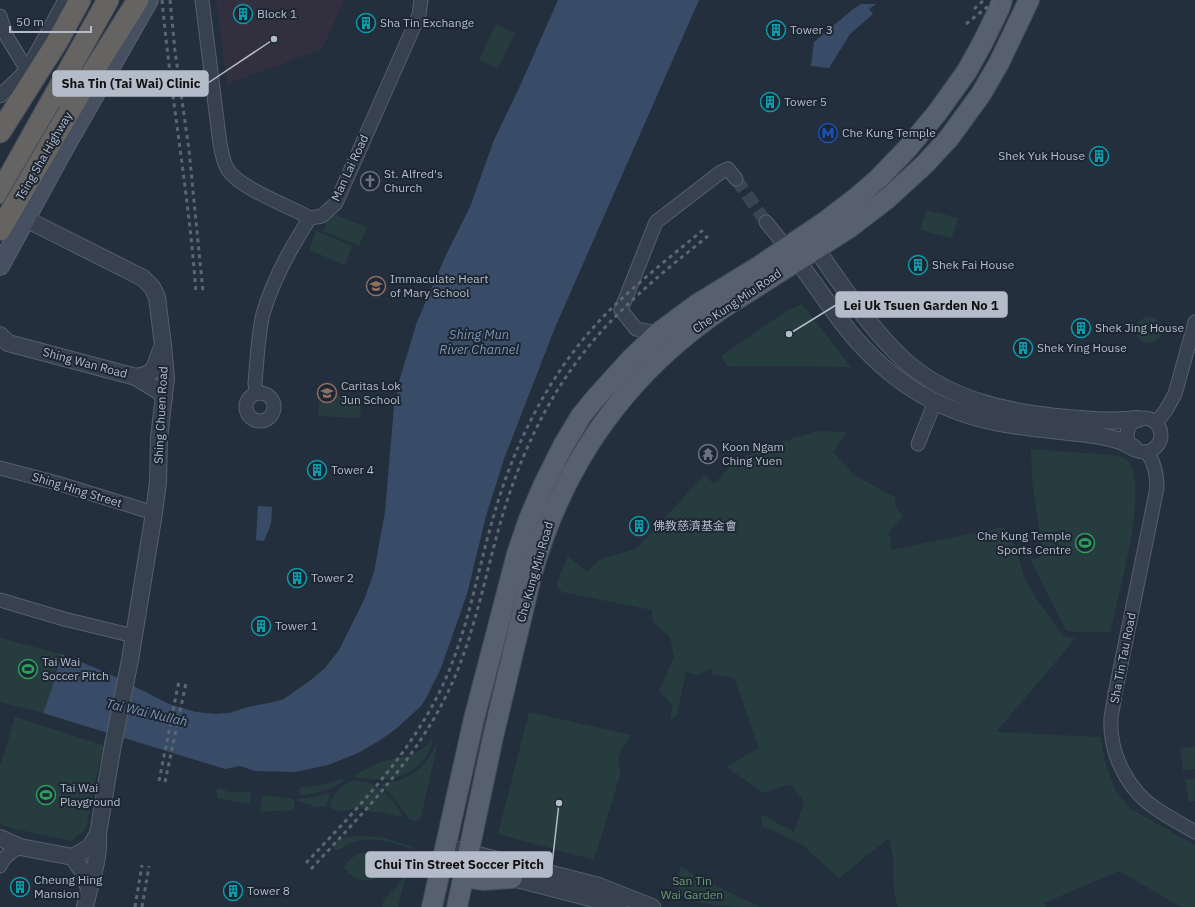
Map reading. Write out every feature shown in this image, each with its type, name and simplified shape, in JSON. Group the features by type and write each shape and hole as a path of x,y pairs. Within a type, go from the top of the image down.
{"highway":[{"path":"0,132 57,42 80,0"},
{"path":"0,170 94,0"},
{"path":"5,204 108,0"},
{"name":"Tsing Sha Highway","path":"0,230 88,78 138,0"}],"main road":[{"path":"5,204 128,0"},
{"path":"0,266 64,149 150,0"},
{"name":"Che Kung Miu Road","path":"811,242 856,198 878,179 907,149 937,112 967,71 983,42 1002,0"},
{"name":"Che Kung Miu Road","path":"432,907 458,860 484,778 526,596 539,549 554,509 581,456 622,398 666,353 708,318 792,254 811,242 849,228 873,210 925,164 949,138 981,94 999,63 1029,0"},
{"name":"Che Kung Miu Road","path":"457,907 458,860 474,719 502,617 508,588 529,519 563,446 581,416 593,401 630,360 658,333 696,305 758,267 792,254"},
{"path":"458,860 483,880 512,878"}],"street":[{"path":"0,96 27,70 65,0"},
{"path":"202,0 220,144 225,163 232,175 243,184 310,218 300,233 273,283 263,315 255,383 256,394"},
{"name":"Man Lai Road","path":"310,218 322,216 336,203 419,14 421,0"},
{"path":"0,16 8,37 27,70"},
{"path":"658,333 636,329 621,310 656,222 721,172 728,169 736,179"},
{"name":"Shing Chuen Road","path":"5,204 26,219 143,278 152,287 157,297 163,345 166,378 160,438 158,482 154,513 130,660 112,750 98,834 99,846 97,859 94,876 89,888 85,907"},
{"path":"766,222 792,254 847,329 872,358 895,378 917,393 965,414 990,421 1119,440 1140,450 1156,447 1160,442 1161,431 1156,423 1148,418 1121,421 1100,421 1051,416 987,405 946,389 927,378 886,342 811,242"},
{"path":"1156,423 1166,410 1175,394 1195,322"},
{"name":"Shing Wan Road","path":"3,342 136,377 160,392 164,398"},
{"path":"136,377 146,375 153,370 163,345"},
{"path":"918,444 935,402"},
{"name":"Sha Tin Tau Road","path":"1138,419 1133,423 1128,431 1129,441 1152,460 1157,477 1157,488 1115,694 1111,719 1113,741 1117,759 1128,781 1142,798 1156,810 1195,832"},
{"name":"Shing Hing Street","path":"0,468 154,513"},
{"path":"0,600 64,619 134,636"},
{"path":"0,838 20,847 72,857 90,847 98,834"},
{"path":"0,863 10,853 20,847"},
{"path":"72,857 85,876 89,888"},
{"path":"458,860 599,886 652,907"},
{"path":"512,878 619,907"}],"shaded area":[{"path":"216,0 344,0 322,49 227,84"}],"green space":[{"path":"496,24 515,33 498,68 479,60"},
{"path":"926,210 958,218 952,238 920,230"},
{"path":"330,213 367,227 359,246 323,231"},
{"path":"316,231 352,246 345,265 309,250"},
{"path":"802,304 851,367 727,366 721,356 785,312"},
{"path":"1149,317 1158,321 1162,330 1158,339 1149,343 1140,339 1136,330 1140,321"},
{"path":"320,394 362,396 360,418 318,416"},
{"path":"817,431 847,432 833,452 854,475 895,497 896,507 903,517 889,532 892,550 1003,527 1015,545 1024,576 1035,597 1063,636 1075,639 996,732 1100,737 1105,761 1116,792 1131,809 1195,845 1195,907 1181,907 1119,871 1044,903 1046,907 898,907 894,893 893,857 889,838 839,878 801,844 762,826 761,814 794,832 804,802 790,784 764,793 726,767 759,748 734,678 712,674 712,668 699,675 686,672 677,715 670,721 673,706 659,690 674,657 670,637 653,622 652,610 562,592 557,586 558,579 568,556 587,572 600,559 636,549 704,475 714,484 736,460 784,441"},
{"name":"Che Kung Temple Sports Centre","path":"1031,449 1115,455 1124,458 1130,464 1135,479 1133,521 1130,546 1111,632 1074,632 1066,630 1030,559 1038,558 1043,554 1032,481"},
{"name":"Tai Wai Soccer Pitch","path":"0,638 61,654 53,685 43,713 0,702"},
{"path":"529,712 631,735 620,752 619,766 621,772 594,860 498,834"},
{"name":"Tai Wai Playground","path":"15,717 103,745 86,829 71,841 11,828 0,824 0,767"},
{"path":"434,738 421,762 413,770 404,775 381,779 355,777 356,774 378,763 415,753 421,750"},
{"path":"437,742 421,817 416,821 410,820 394,798 381,784 400,780 413,774 427,760"},
{"path":"1195,746 1195,769 1183,771 1180,749"},
{"path":"1195,778 1195,801 1189,802 1185,780"},
{"path":"342,779 344,781 324,791 302,795 299,793 301,787 320,785"},
{"path":"353,781 368,783 382,790 398,807 402,814 401,817 380,812 370,812 360,807 343,811 332,809 330,803 336,792"},
{"path":"218,788 229,792 249,792 251,795 250,804 218,798 216,790"},
{"path":"328,793 330,794 326,806 311,808 312,805 297,801 298,799"},
{"path":"265,795 293,799 295,802 293,810 260,812 262,797"},
{"path":"358,836 381,837 414,847 413,849 376,840 358,841 339,850 336,850 333,846 334,842 344,838"},
{"path":"368,851 384,854 390,861 388,867 380,876 370,881 364,881 350,874 344,867 354,856"},
{"name":"San Tin Wai Garden","path":"680,866 698,877 760,907 704,904 684,898 677,893"},
{"path":"407,867 398,907 382,907 384,899 400,883"}],"water":[{"name":"Shing Mun River Channel","path":"558,0 699,0 554,330 504,459 486,516 467,594 441,668 420,707 397,728 379,741 358,753 328,765 295,772 255,771 240,766 225,769 43,713 53,685 61,654 108,673 169,704 196,712 215,714 229,713 284,699 325,668 339,650 364,600 374,572 385,512 394,406 400,378 417,322 446,255 470,207 494,140"},
{"path":"861,4 876,4 869,9 873,14 850,34 829,68 811,66 814,42"},
{"path":"258,506 272,507 271,524 264,541 256,540"}],"tunnel":[{"path":"736,179 766,222"}],"railway":[{"path":"162,0 189,220 196,293"},
{"path":"170,0 175,51 189,150 203,292"},
{"path":"974,9 984,0"},
{"path":"966,24 996,0"},
{"path":"306,863 361,804 395,763 425,719 438,695 448,673 465,626 489,531 504,482 525,431 552,383 567,361 602,318 639,283 703,230"},
{"path":"311,869 384,789 431,724 444,700 471,632 512,485 535,431 564,380 581,356 621,311 674,263 708,236"},
{"path":"159,781 179,681"},
{"path":"165,782 186,683"},
{"path":"135,907 142,865"},
{"path":"142,907 149,866"}],"place":[{"name":"Block 1","path":"243,14"},
{"name":"Sha Tin Exchange","path":"366,23"},
{"name":"Tower 3","path":"776,30"},
{"name":"Sha Tin (Tai Wai) Clinic","path":"274,39"},
{"name":"Tower 5","path":"770,102"},
{"name":"Che Kung Temple","path":"828,133"},
{"name":"Shek Yuk House","path":"1099,156"},
{"name":"St. Alfred's Church","path":"370,181"},
{"name":"Shek Fai House","path":"918,265"},
{"name":"Immaculate Heart of Mary School","path":"376,286"},
{"name":"Shek Jing House","path":"1081,328"},
{"name":"Lei Uk Tsuen Garden No 1","path":"789,334"},
{"name":"Shek Ying House","path":"1023,348"},
{"name":"Caritas Lok Jun School","path":"327,393"},
{"name":"Koon Ngam Ching Yuen","path":"708,454"},
{"name":"Tower 4","path":"317,470"},
{"name":"佛教慈濟基金會","path":"639,526"},
{"name":"Che Kung Temple Sports Centre","path":"1085,543"},
{"name":"Tower 2","path":"297,578"},
{"name":"Tower 1","path":"261,626"},
{"name":"Tai Wai Soccer Pitch","path":"28,669"},
{"name":"Tai Wai Playground","path":"46,795"},
{"name":"Chui Tin Street Soccer Pitch","path":"559,803"},
{"name":"Cheung Hing Mansion","path":"20,887"},
{"name":"Tower 8","path":"233,891"}],"water label":[{"name":"Tai Wai Nullah","path":"147,712"}]}
